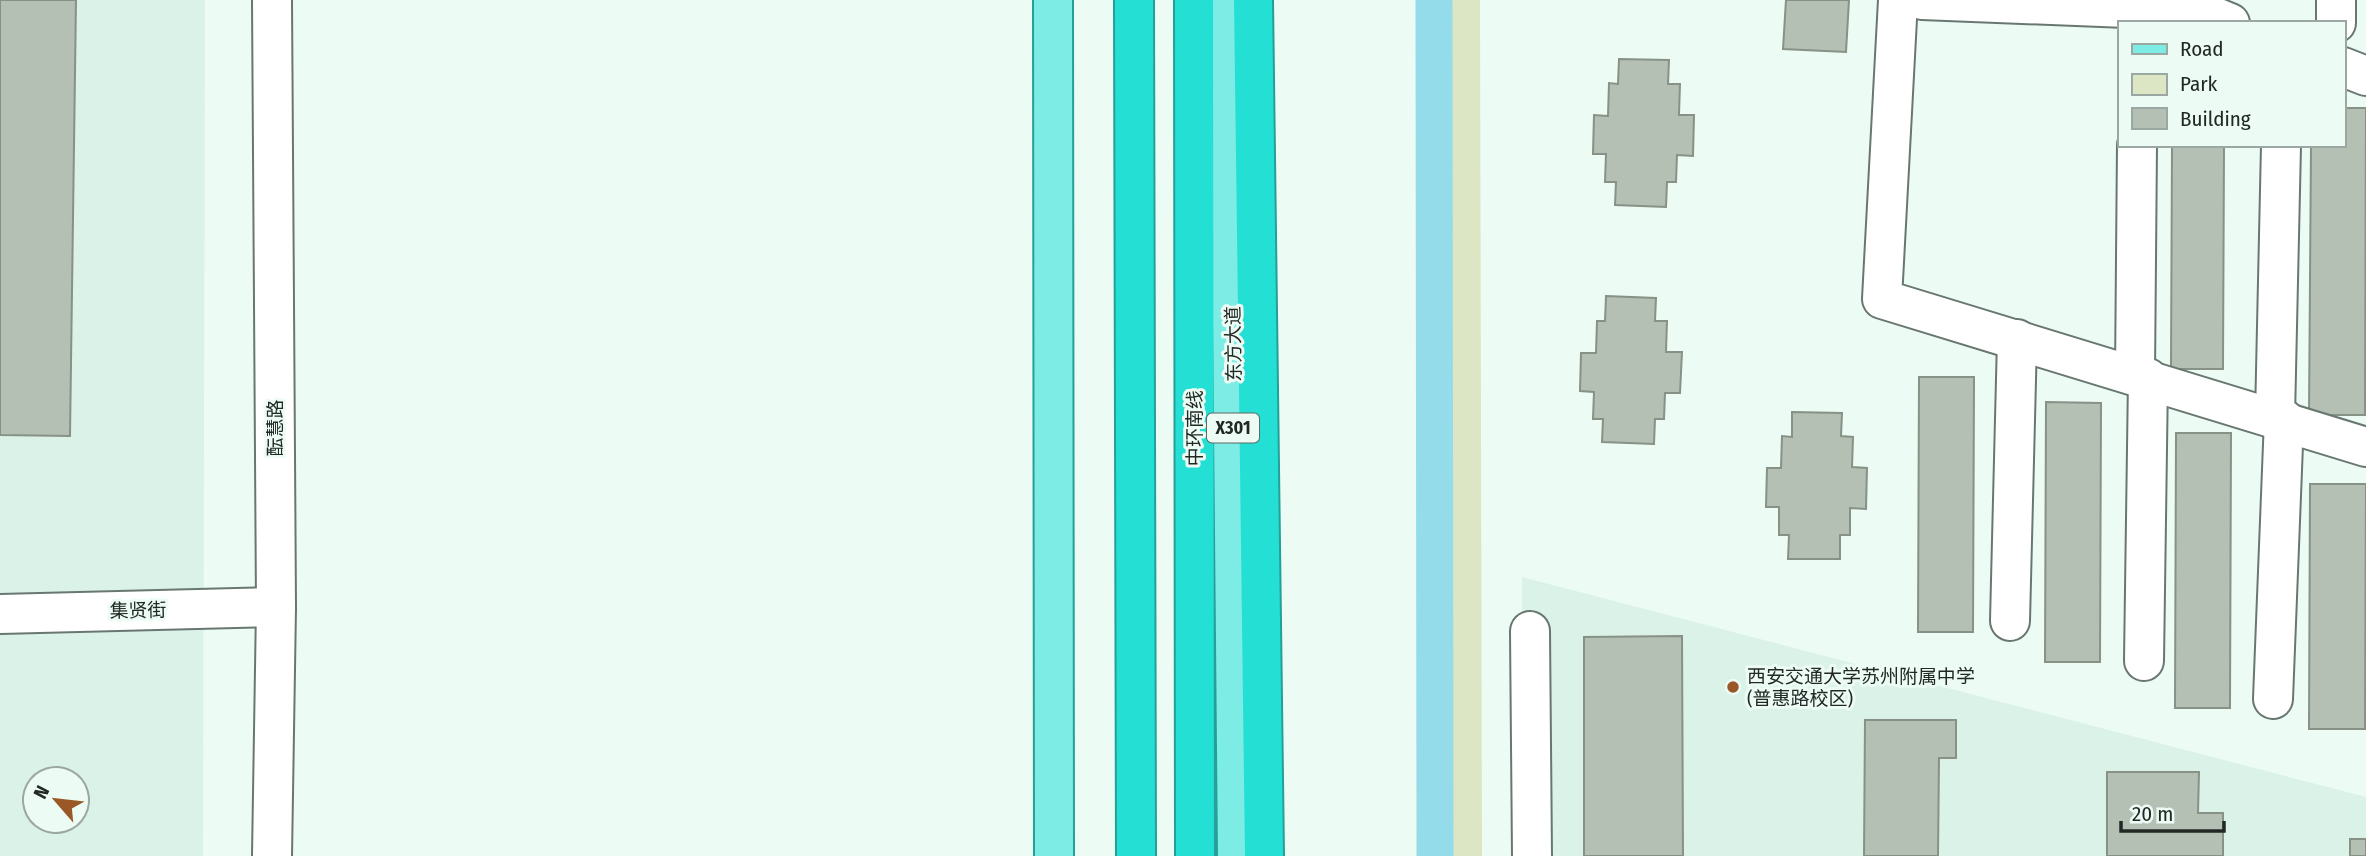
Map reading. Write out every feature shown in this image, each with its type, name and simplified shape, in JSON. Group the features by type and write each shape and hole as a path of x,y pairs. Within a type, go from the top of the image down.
{"highway":[{"path":"1134,0 1136,856"},
{"name":"中环南线","path":"1194,0 1195,856"},
{"path":"1253,0 1264,856"}],"main road":[{"path":"1053,0 1054,856"},
{"name":"东方大道","path":"1229,0 1237,856"}],"street":[{"name":"酝慧路","path":"272,0 276,607 272,856"},
{"path":"1899,0 1882,299 2279,418 2366,447"},
{"path":"1922,0 2076,3 2139,16 2201,11 2219,13"},
{"path":"2336,0 2336,21"},
{"path":"2345,68 2366,76"},
{"path":"2137,147 2144,661"},
{"path":"2273,699 2281,147"},
{"path":"2010,621 2017,340"},
{"name":"集贤街","path":"0,614 276,607"},
{"path":"1530,631 1532,856"}],"shaded area":[{"path":"0,0 205,0 203,856 0,856"},
{"name":"西安交通大学苏州附属中学 (普惠路校区)","path":"1522,577 2366,797 2366,856 1523,856"}],"green space":[{"path":"1451,0 1480,0 1482,856 1452,856"}],"building":[{"path":"0,0 76,0 70,436 0,435"},
{"path":"1786,0 1849,0 1846,52 1783,49"},
{"path":"1619,59 1669,60 1668,84 1680,84 1679,115 1694,115 1693,156 1677,155 1676,182 1667,182 1666,207 1615,205 1616,182 1605,182 1606,154 1593,154 1594,115 1608,116 1609,83 1618,84"},
{"path":"2345,108 2366,108 2365,415 2309,415 2311,147 2345,147"},
{"path":"2172,147 2224,147 2223,369 2171,369"},
{"path":"1606,296 1656,298 1655,321 1667,321 1666,352 1682,352 1680,393 1665,393 1664,419 1655,419 1654,444 1602,442 1603,419 1593,419 1594,392 1580,391 1581,353 1596,353 1597,321 1605,321"},
{"path":"1919,377 1974,377 1973,632 1918,632"},
{"path":"2046,402 2101,403 2100,662 2045,662"},
{"path":"1792,412 1842,413 1841,436 1853,437 1852,467 1867,468 1866,509 1850,508 1850,535 1840,535 1840,559 1788,559 1789,535 1779,535 1779,507 1766,507 1767,468 1781,468 1782,436 1792,437"},
{"path":"2176,433 2231,433 2230,708 2175,708"},
{"path":"2310,484 2366,484 2365,729 2309,729"},
{"path":"1682,636 1683,856 1584,856 1584,637"},
{"path":"1865,720 1956,720 1956,758 1939,758 1938,856 1864,856"},
{"path":"2107,772 2199,772 2198,813 2223,813 2223,856 2107,856"},
{"path":"2350,839 2366,839 2366,856 2350,856"}],"waterway":[{"path":"1434,0 1435,856"}],"place":[{"name":"西安交通大学苏州附属中学 (普惠路校区)","path":"1733,687"}]}
